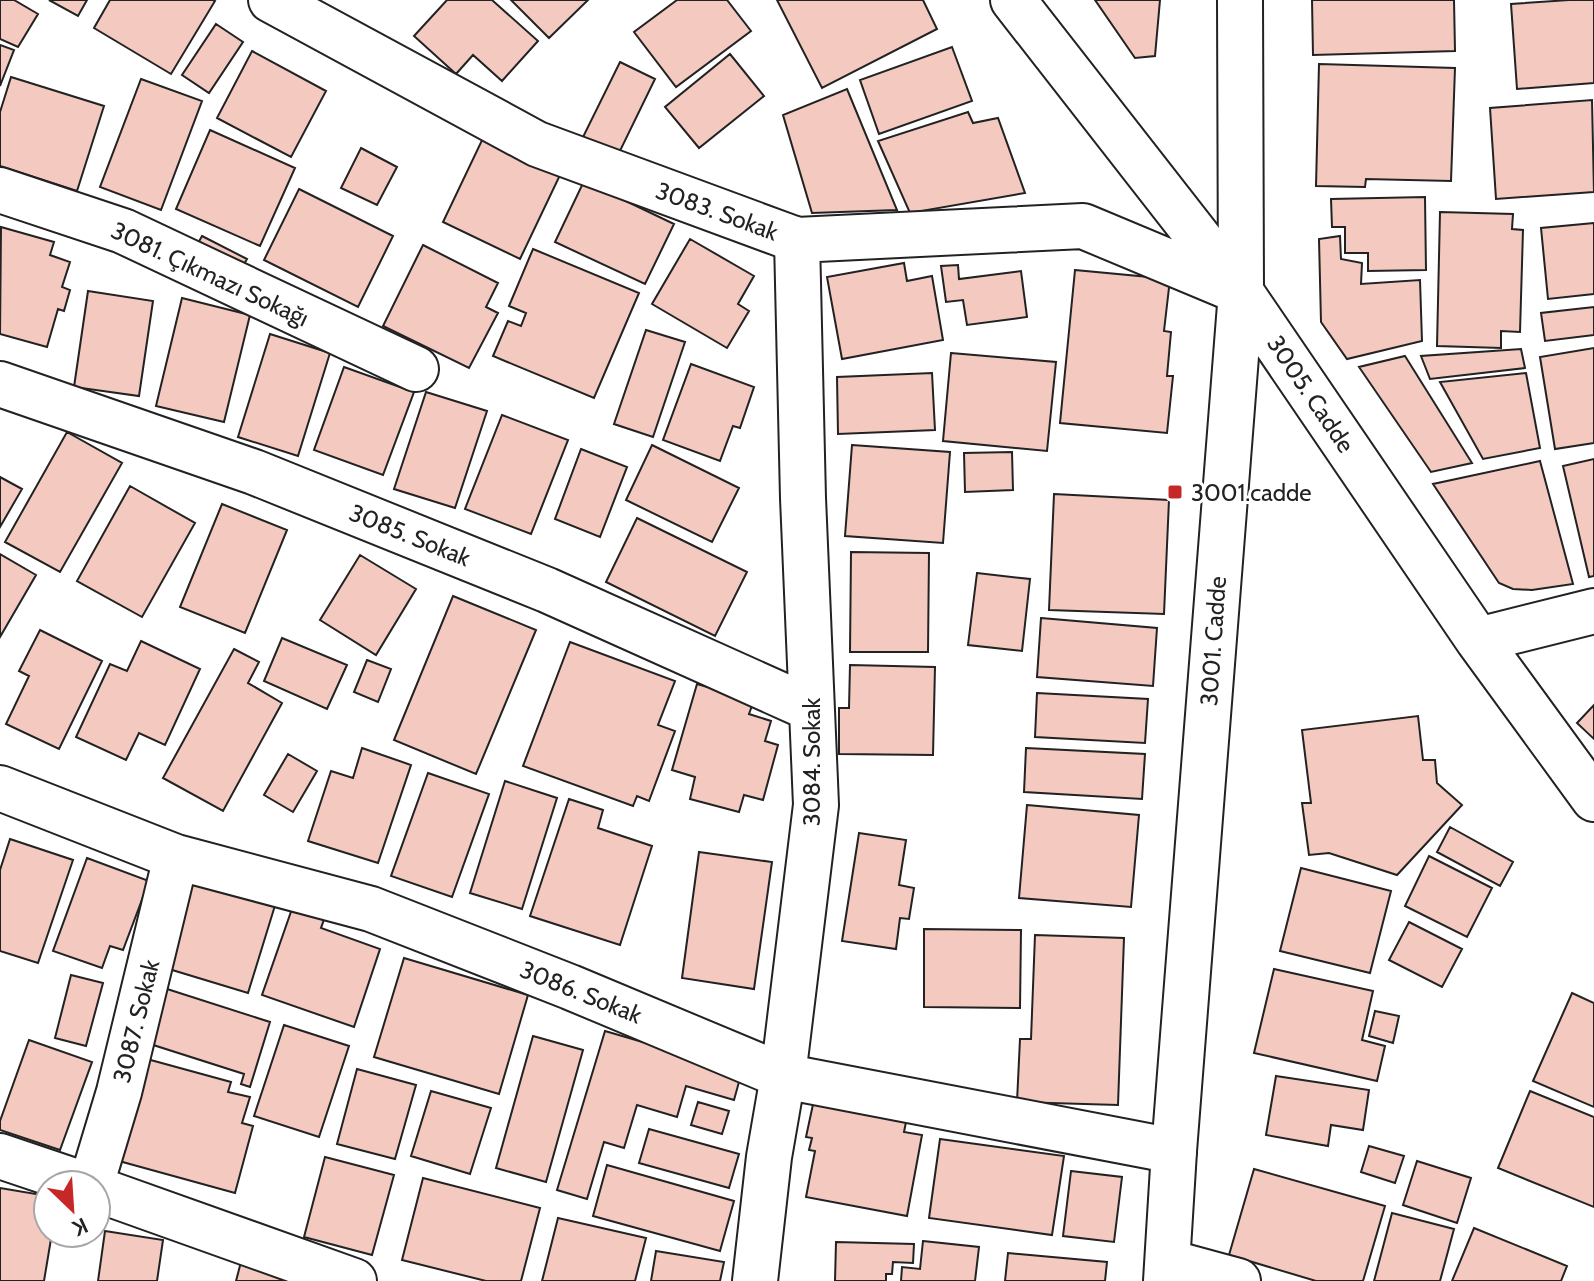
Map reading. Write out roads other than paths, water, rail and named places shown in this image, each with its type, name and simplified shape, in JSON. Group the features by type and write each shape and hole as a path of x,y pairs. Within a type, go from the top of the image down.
{"street":[{"name":"3083. Sokak","path":"271,0 537,144 797,240 1083,226 1241,292"},
{"name":"3005. Cadde","path":"1013,0 1241,292 1478,640 1594,799"},
{"name":"3001. Cadde","path":"1167,1272 1241,292 1240,0"},
{"name":"3081. Çıkmazı Sokağı","path":"0,190 123,231 416,369"},
{"name":"3084. Sokak","path":"755,1281 816,805 803,498 797,240"},
{"name":"3085. Sokak","path":"0,384 254,472 547,590 812,709"},
{"path":"1478,640 1594,611"},
{"name":"3086. Sokak","path":"0,788 176,857 371,909 570,987 783,1076 1174,1151"},
{"name":"3087. Sokak","path":"93,1169 119,1092 176,857"},
{"name":"3087. Sokak","path":"0,1156 39,1169"},
{"path":"112,1195 354,1281"},
{"path":"1167,1272 1238,1281"}],"place":[{"name":"3001.cadde","path":"1175,492"}]}
